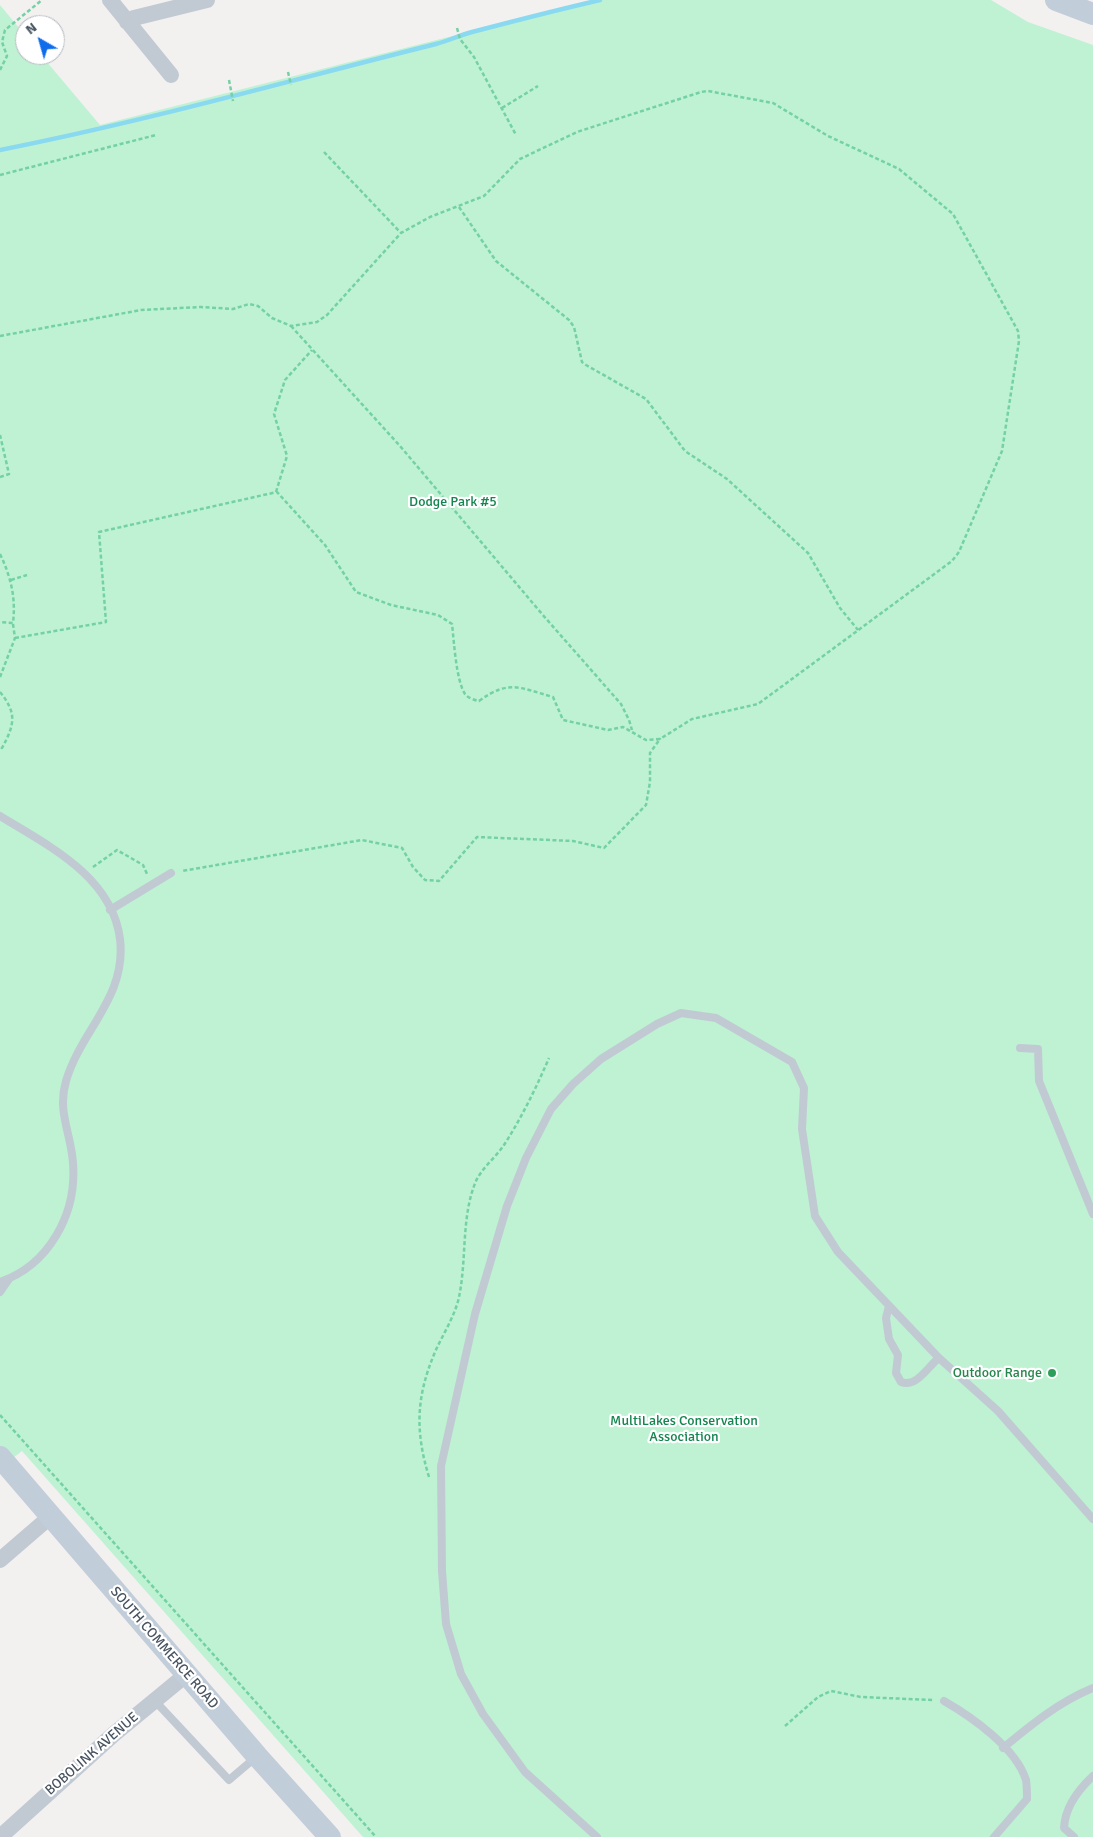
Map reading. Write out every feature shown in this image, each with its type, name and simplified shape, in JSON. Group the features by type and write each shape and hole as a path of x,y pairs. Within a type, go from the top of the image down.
{"street":[{"path":"110,0 172,75"},
{"path":"127,22 134,18 206,0"},
{"path":"1056,0 1093,14"},
{"name":"SOUTH COMMERCE ROAD","path":"0,1457 326,1835"},
{"path":"0,1560 51,1516"},
{"name":"BOBOLINK AVENUE","path":"0,1837 34,1805 187,1674"}],"lane":[{"path":"0,816 65,856 84,873 100,892 110,910 120,938 119,976 105,1009 80,1049 66,1081 63,1099 63,1118 74,1162 71,1202 56,1239 34,1262 9,1279 0,1282"},
{"path":"110,910 171,873"},
{"path":"597,1837 525,1772 483,1714 461,1674 446,1624 442,1572 441,1466 475,1314 508,1206 526,1158 550,1110 573,1084 601,1059 657,1024 681,1013 716,1018 792,1062 804,1088 802,1130 815,1216 838,1252 938,1358 998,1411 1093,1520"},
{"path":"1020,1048 1038,1048 1039,1081 1093,1214"},
{"path":"0,1292 9,1279"},
{"path":"889,1306 886,1318 889,1339 898,1355 896,1373 901,1382 910,1383 915,1381 938,1358"},
{"path":"1003,1748 1034,1721 1068,1698 1093,1688"},
{"path":"155,1701 229,1780 257,1756"},
{"path":"944,1701 990,1732 1017,1764 1026,1781 1027,1800 994,1837"},
{"path":"1064,1837 1065,1818 1072,1800 1093,1776"},
{"path":"1064,1828 1074,1837"}],"path":[{"path":"0,70 7,56 2,42 5,30 42,0"},
{"path":"457,28 460,39 474,57 516,135"},
{"path":"288,72 291,85"},
{"path":"229,80 233,101"},
{"path":"502,108 538,86"},
{"path":"171,873 366,840 402,848 413,867 425,880 439,881 477,837 573,841 604,848 646,804 650,782 650,753 660,739 692,719 758,704 952,561 959,552 1002,452 1019,341 1018,331 953,214 899,168 828,136 773,103 708,91 577,132 520,159 489,192 459,207 430,217 401,233 327,315 317,322 291,326"},
{"path":"0,175 156,135"},
{"path":"324,152 401,233"},
{"path":"459,207 496,261 569,320 574,327 582,362 646,399 685,451 727,479 813,558 840,608 858,630"},
{"path":"0,336 141,310 201,307 233,309 249,304 258,306 272,318 291,326 400,446 621,704 630,720 632,730"},
{"path":"276,492 287,456 274,414 285,380 313,349"},
{"path":"0,435 9,474 0,477"},
{"path":"276,492 325,545 356,592 391,605 438,615 452,624 456,661 465,694 472,700 478,701 492,691 508,686 515,687 553,698 563,720 608,730 623,727 632,730 646,740 660,739"},
{"path":"14,638 106,622 99,532 276,492"},
{"path":"0,554 11,580 15,605 14,638 0,677"},
{"path":"11,580 27,575"},
{"path":"0,622 13,623"},
{"path":"0,692 9,704 12,722 9,735 2,748 0,746"},
{"path":"84,873 118,850 143,865 152,885"},
{"path":"431,1485 419,1432 418,1417 421,1392 435,1352 459,1298 471,1194 478,1178 498,1155 515,1128 549,1058"},
{"path":"0,1415 376,1837"},
{"path":"785,1726 818,1696 831,1691 861,1697 944,1701"}],"green space":[{"path":"595,0 991,0 1028,22 1093,45 1093,1837 363,1837 22,1451 8,1462 0,1453 0,5 15,23 15,65 49,65 100,125"}],"waterway":[{"path":"0,150 55,139 219,100 436,44 472,32 600,0"}],"place":[{"name":"Outdoor Range","path":"1052,1373"}],"park label":[{"name":"Dodge Park #5","path":"453,502"},
{"name":"MultiLakes Conservation Association","path":"684,1429"}]}
